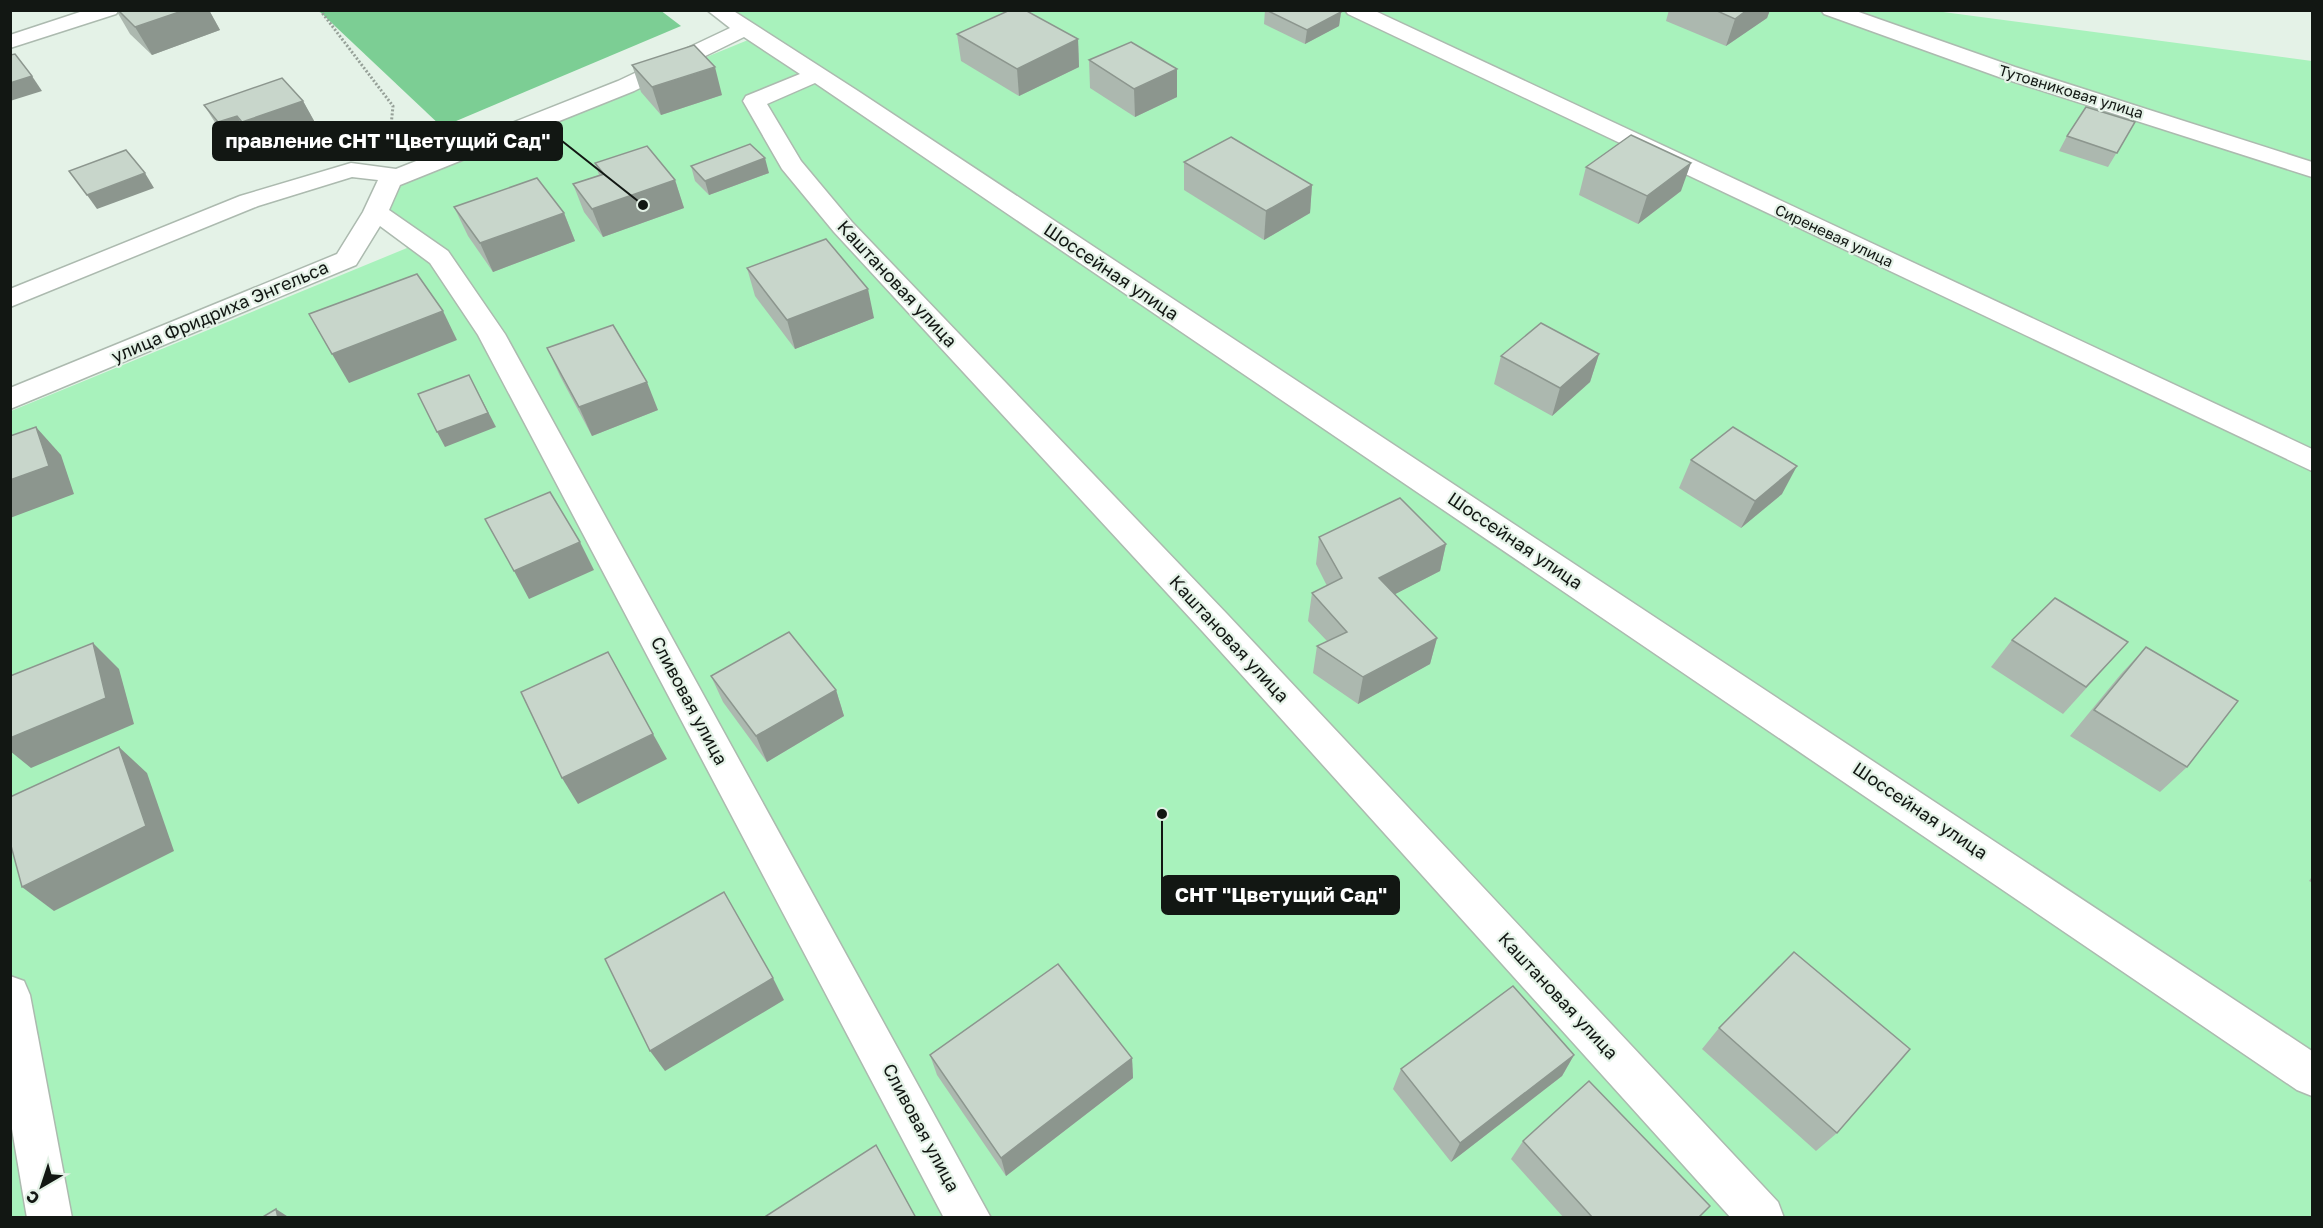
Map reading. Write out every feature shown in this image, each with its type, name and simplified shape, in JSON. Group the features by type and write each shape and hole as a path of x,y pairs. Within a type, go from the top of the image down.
{"street":[{"path":"10,42 109,10"},
{"name":"Шоссейная улица","path":"717,10 2313,1075"},
{"name":"Сиреневая улица","path":"1355,10 2313,461"},
{"name":"Тутовниковая улица","path":"1831,10 2007,72 2313,170"},
{"path":"10,299 249,201 351,170 388,176 626,86 744,29"},
{"name":"Каштановая улица","path":"816,75 754,101 791,164 843,227 1223,631 1762,1218"},
{"name":"улица Фридриха Энгельса","path":"10,399 347,259 375,212 388,176"},
{"name":"Сливовая улица","path":"375,212 439,257 491,334 969,1218"},
{"path":"10,995 50,1218"}],"path":[{"path":"320,10 393,105 388,176"}],"green space":[{"path":"660,10 681,26 442,127 319,11"},
{"path":"1928,10 2312,61 2312,1217 11,1218 11,411 407,248 377,192 748,40 712,11"}],"building":[{"path":"118,10 185,10 135,27"},
{"path":"1010,10 1025,10 1078,39 1017,69 957,34"},
{"path":"1266,10 1338,10 1341,12 1307,30"},
{"path":"1715,10 1747,10 1735,19"},
{"path":"1131,42 1177,69 1134,89 1089,60"},
{"path":"694,45 715,67 652,87 632,65"},
{"path":"15,54 32,76 10,83 10,55"},
{"path":"282,78 303,101 242,122 237,116 218,122 204,105"},
{"path":"2086,107 2135,122 2117,153 2067,136"},
{"path":"1631,135 1691,163 1647,196 1586,167"},
{"path":"1231,137 1312,185 1266,211 1184,162"},
{"path":"750,144 765,158 705,181 691,166"},
{"path":"647,146 675,180 592,209 573,184 604,174 595,163"},
{"path":"126,150 145,173 87,195 69,171"},
{"path":"537,178 564,213 480,243 454,207"},
{"path":"826,239 868,289 787,320 747,268"},
{"path":"417,274 443,311 332,354 309,314"},
{"path":"1541,323 1599,354 1560,388 1501,356"},
{"path":"613,325 647,382 579,407 547,348"},
{"path":"469,375 488,413 437,432 418,394"},
{"path":"36,427 49,466 10,480 10,436"},
{"path":"1733,427 1797,466 1755,501 1691,460"},
{"path":"550,492 580,542 514,571 485,519"},
{"path":"1400,498 1446,544 1379,578 1437,638 1363,677 1317,646 1347,632 1312,593 1342,578 1319,537"},
{"path":"2055,598 2128,642 2086,687 2012,640"},
{"path":"789,632 836,690 756,736 711,676"},
{"path":"93,643 106,698 10,738 10,676"},
{"path":"2146,647 2238,701 2187,767 2094,710"},
{"path":"608,652 653,734 562,778 521,692"},
{"path":"119,747 146,826 22,887 10,842 10,797"},
{"path":"724,892 773,978 650,1051 605,959"},
{"path":"1794,952 1910,1049 1837,1133 1719,1028"},
{"path":"1058,964 1132,1058 1001,1158 930,1055"},
{"path":"1513,986 1574,1055 1460,1143 1401,1069"},
{"path":"1589,1081 1710,1206 1698,1218 1593,1218 1523,1141"},
{"path":"876,1145 916,1218 763,1218"},
{"path":"276,1209 278,1218 261,1218"}],"place":[{"name":"правление СНТ \"Цветущий Сад\"","path":"643,205"},
{"name":"СНТ \"Цветущий Сад\"","path":"1162,814"}]}
